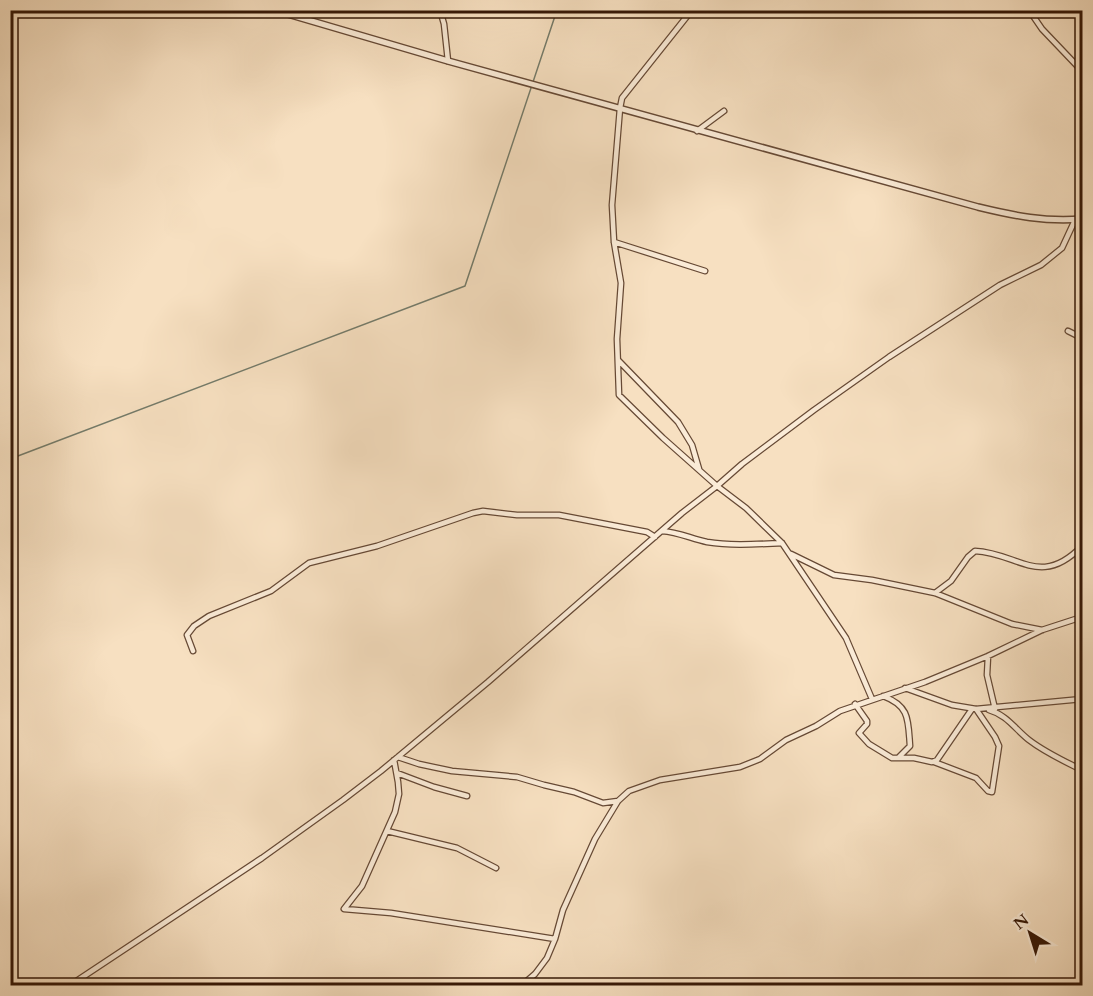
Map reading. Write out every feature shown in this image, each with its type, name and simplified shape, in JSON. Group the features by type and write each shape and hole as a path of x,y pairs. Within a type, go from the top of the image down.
{"street":[{"path":"274,10 448,62 978,207 1028,219 1083,219"},
{"path":"441,10 448,62"},
{"path":"692,10 622,98 620,108 613,182 614,242 621,283 617,339 619,395 663,438 717,486 746,508 782,543 846,638 872,699"},
{"path":"1029,10 1042,29 1083,71"},
{"path":"697,130 724,111"},
{"path":"69,986 343,801 488,682 742,464 853,382 1000,285 1054,256 1062,248 1075,220"},
{"path":"614,242 705,271"},
{"path":"1068,331 1083,338"},
{"path":"618,360 678,422 692,445 699,470"},
{"path":"193,651 187,635 194,626 209,616 279,586 309,563 377,546 473,513 483,511 533,516 559,515 647,532 655,537"},
{"path":"662,531 672,531 694,539 724,544 782,543"},
{"path":"935,593 951,581 975,551 1039,567 1061,563 1083,546"},
{"path":"791,554 834,575 935,593 1012,624 1042,630"},
{"path":"521,986 541,966 555,939 563,910 580,870 618,801 634,788 660,780 749,764 786,740 855,704 925,682 1042,630 1083,617"},
{"path":"987,656 987,675 995,708"},
{"path":"905,688 952,705 974,709 1083,699"},
{"path":"882,696 902,706 906,713 910,746 904,754 897,758"},
{"path":"855,704 867,723 859,731 860,735 868,744 888,757 914,758 934,762 976,778 988,791 992,792 999,746 995,736 974,709"},
{"path":"934,762 974,709"},
{"path":"986,709 1003,715 1028,739 1051,755 1083,770"},
{"path":"396,759 397,804 362,886 344,909 391,913 555,939"},
{"path":"396,759 440,769 518,777 574,792 603,803 618,801"},
{"path":"397,773 467,796"},
{"path":"387,831 458,848 496,868"}],"waterway":[{"path":"10,459 465,286 557,10"}]}
